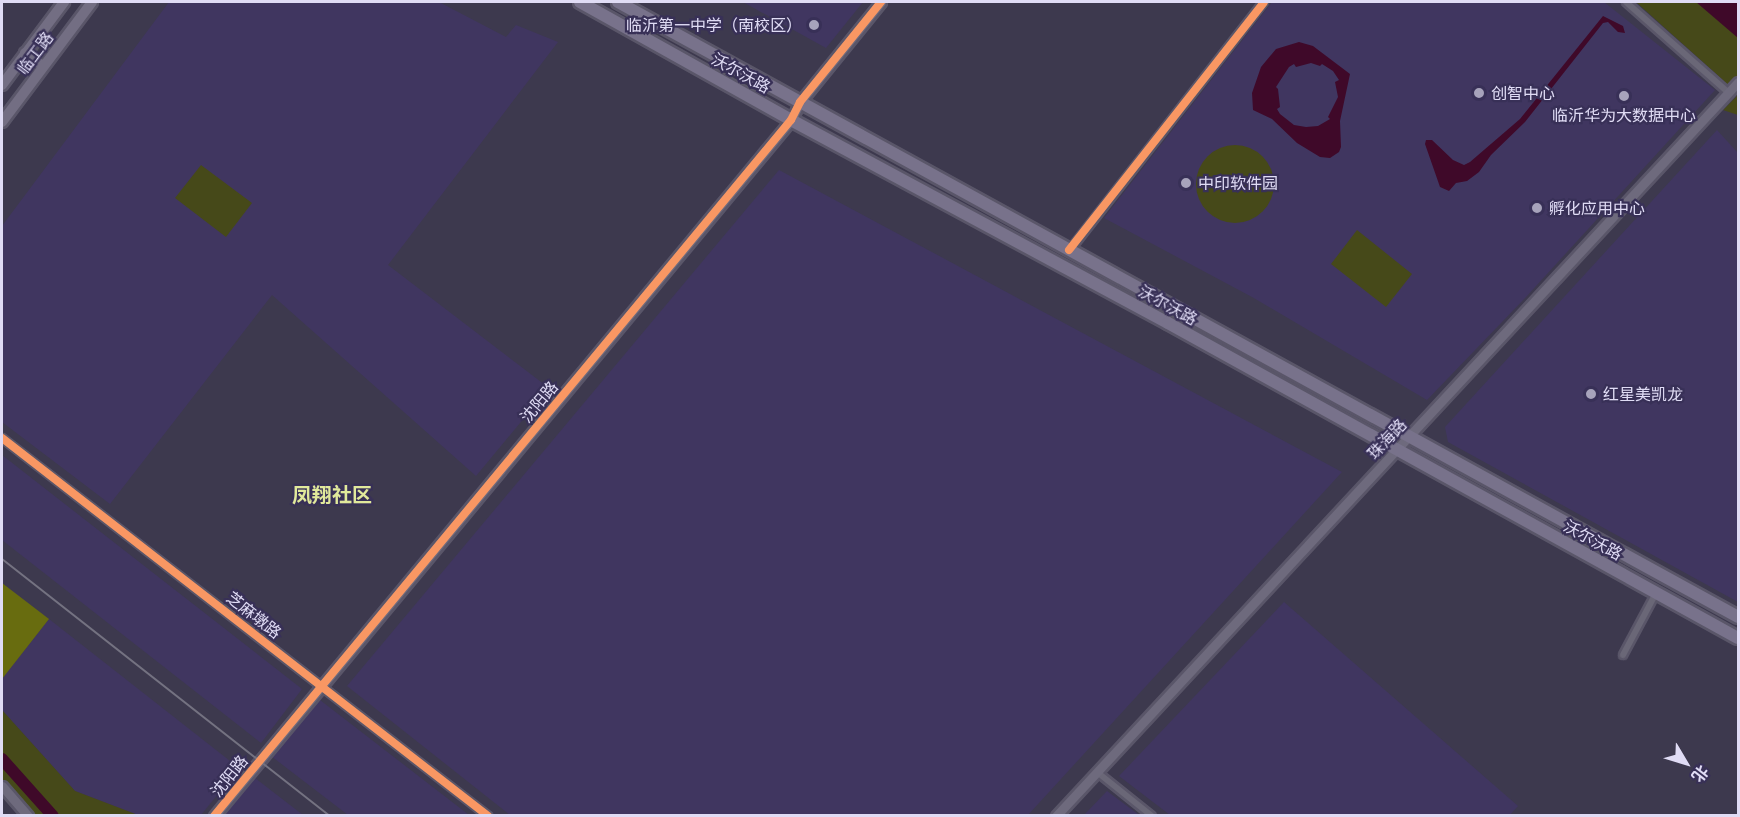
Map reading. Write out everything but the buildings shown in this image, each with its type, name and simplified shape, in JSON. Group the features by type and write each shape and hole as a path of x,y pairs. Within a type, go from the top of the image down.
{"highway":[{"name":"沃尔沃路","path":"580,2 791,120 1168,323 1738,638"},
{"name":"沃尔沃路","path":"618,2 1738,617"}],"main road":[{"name":"临工路","path":"2,85 64,2"},
{"name":"临工路","path":"2,122 92,2"},
{"path":"25,53 43,66"}],"street":[{"name":"沈阳路","path":"214,816 791,120 801,102 881,2"},
{"path":"1069,250 1264,2"},
{"path":"1626,2 1729,93"},
{"name":"珠海路","path":"1056,816 1738,82"},
{"name":"芝麻墩路","path":"2,438 322,684 488,816"},
{"path":"1623,655 1656,593"},
{"path":"1097,772 1152,816"},
{"path":"2,786 28,816"}],"shaded area":[{"path":"169,2 439,2 506,37 516,25 558,42 388,265 549,388 476,476 272,295 110,504 2,422 2,226"},
{"name":"临沂第一中学（南校区）","path":"743,2 863,2 826,48"},
{"path":"1272,2 1604,2 1715,90 1526,297 1427,400 1252,297 1104,218"},
{"path":"1696,2 1738,2 1738,38"},
{"path":"1603,16 1623,26 1625,33 1618,32 1608,22 1603,23 1525,122 1491,155 1479,172 1467,181 1456,183 1449,191 1440,187 1425,144 1426,140 1432,140 1453,160 1464,165 1470,162 1520,119"},
{"path":"1299,42 1313,46 1350,74 1340,121 1341,147 1339,152 1330,158 1320,157 1297,143 1272,119 1253,110 1252,93 1261,67 1276,49","holes":["1311,63 1320,66 1322,64 1333,71 1339,80 1335,82 1338,97 1328,117 1330,119 1318,126 1294,125 1277,109 1280,107 1276,87 1289,67 1294,64 1296,67"]},
{"path":"1717,130 1738,153 1738,602 1448,442 1445,427"},
{"path":"779,170 1342,472 1028,815 510,815 347,686"},
{"path":"2,455 302,689 261,743 2,540"},
{"path":"2,583 49,619 2,679"},
{"path":"1284,602 1518,806 1509,816 1170,815 1119,776"},
{"path":"49,619 239,768 201,815 138,815 75,791 2,710 2,679"},
{"path":"320,700 469,815 348,815 271,756"},
{"path":"255,778 303,815 224,815"},
{"path":"1107,791 1139,815 1084,815"}],"green space":[{"path":"1636,2 1738,2 1738,115 1723,110 1737,96 1723,80"},
{"path":"1235,145 1250,148 1267,162 1274,184 1271,199 1257,216 1235,223 1220,220 1203,206 1196,184 1199,169 1213,152"},
{"path":"201,165 252,203 226,237 175,198"},
{"path":"1357,230 1412,274 1386,307 1331,264"},
{"path":"2,710 75,791 138,815 34,815 2,779"}],"waterway":[{"path":"2,759 53,816"}],"railway":[{"path":"2,559 330,816"}],"cycle path":[{"path":"214,816 791,120 800,102 881,2"},
{"path":"1069,250 1264,2"},
{"path":"2,438 488,816"}],"place":[{"name":"临沂第一中学（南校区）","path":"814,25"},
{"name":"创智中心","path":"1479,93"},
{"name":"临沂华为大数据中心","path":"1624,96"},
{"name":"中印软件园","path":"1186,183"},
{"name":"孵化应用中心","path":"1537,208"},
{"name":"红星美凯龙","path":"1591,394"}],"district":[{"name":"凤翔社区","path":"332,493"}]}
